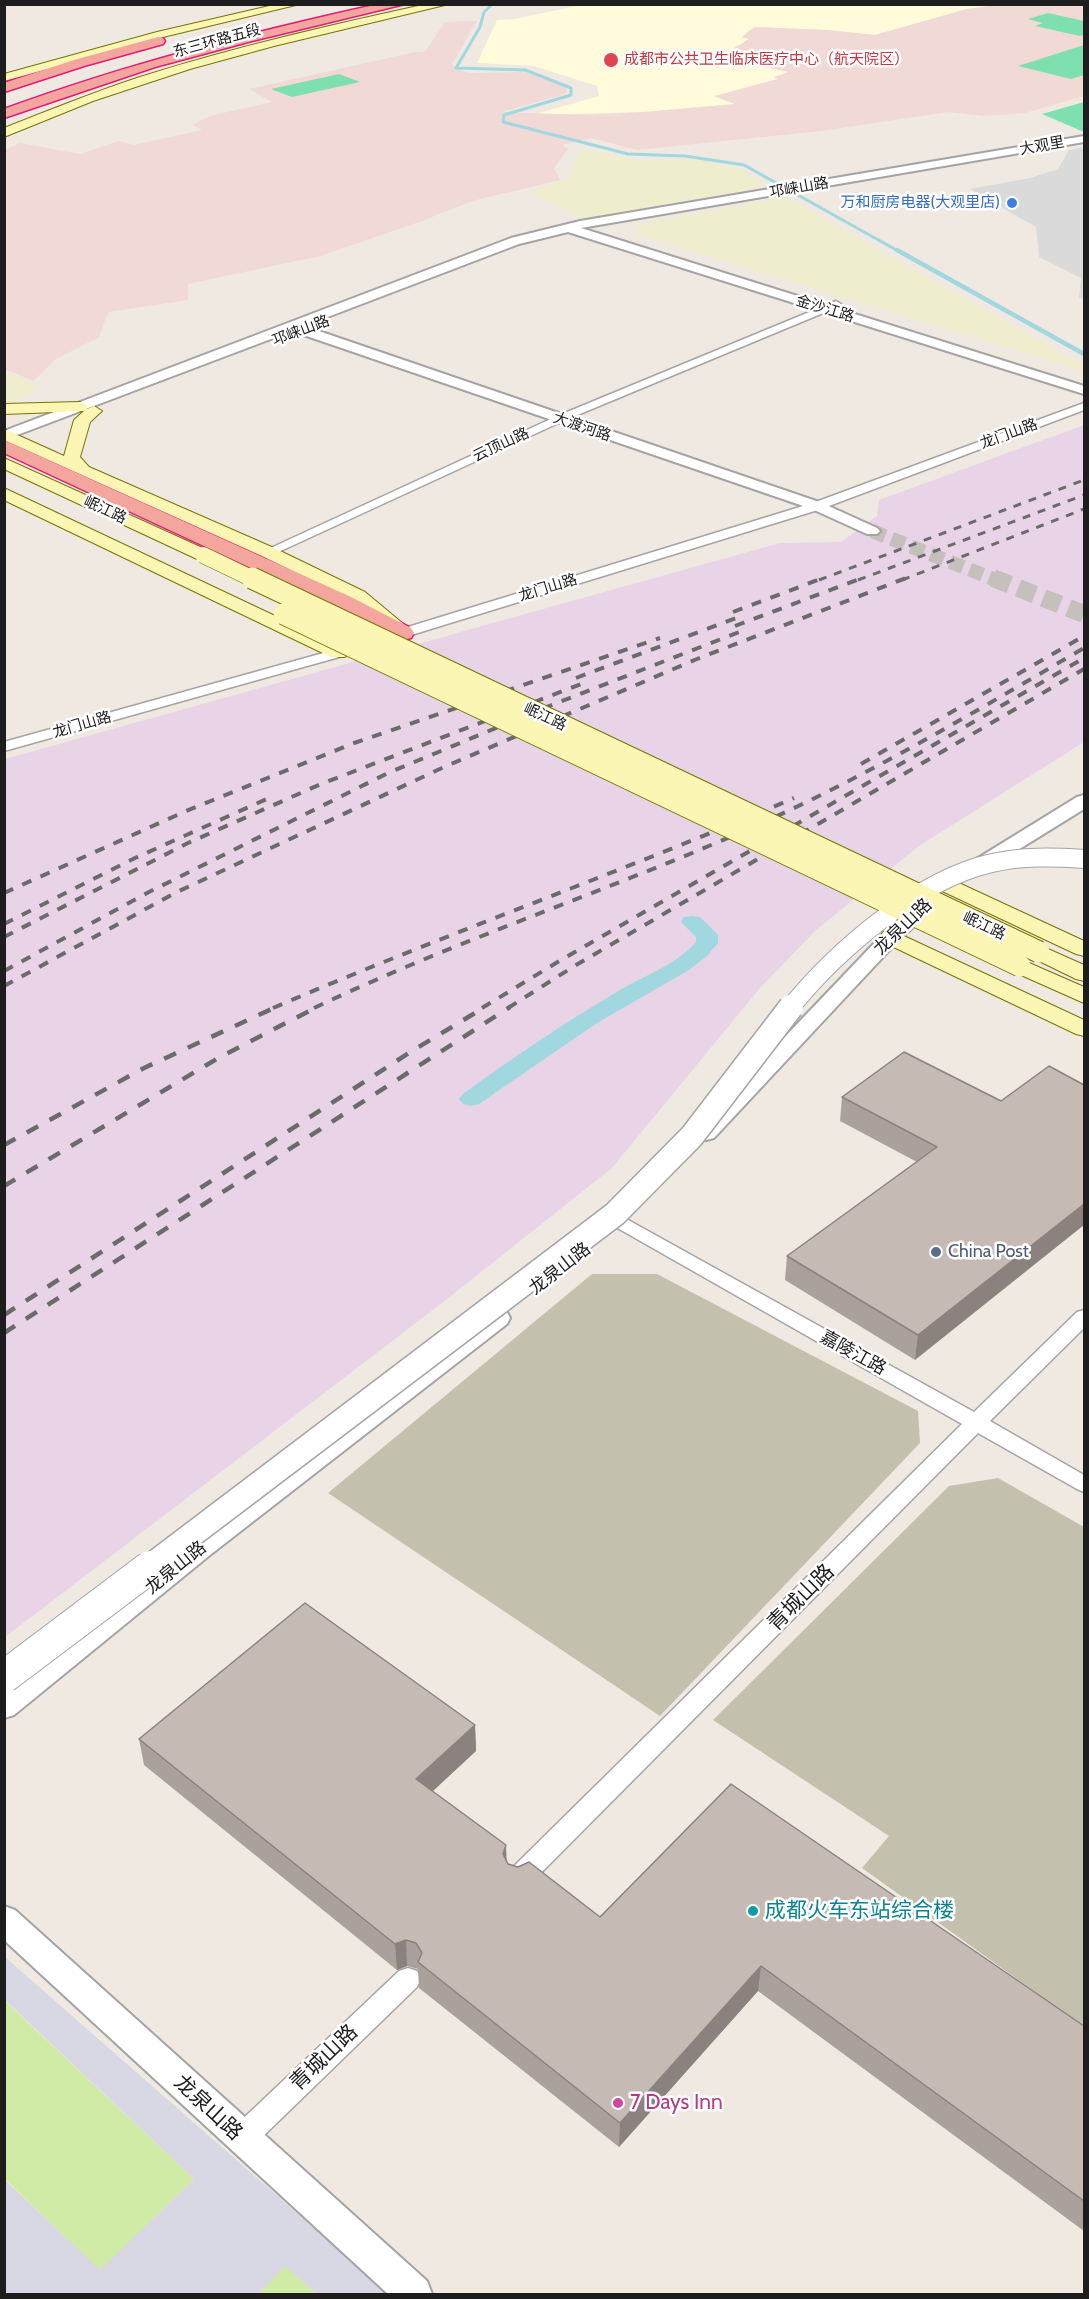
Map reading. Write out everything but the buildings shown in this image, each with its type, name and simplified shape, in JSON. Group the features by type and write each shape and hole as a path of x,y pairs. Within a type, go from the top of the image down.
{"highway":[{"name":"东三环路五段","path":"4,97 110,62 250,25 345,4"},
{"name":"东三环路五段","path":"4,114 90,82 139,67 328,19 399,4"},
{"path":"4,124 94,90 328,19"},
{"path":"4,88 96,58 169,39 250,25"},
{"path":"7,439 403,633"}],"main road":[{"name":"东三环路五段","path":"4,78 161,34 296,4"},
{"name":"东三环路五段","path":"4,133 100,94 180,68 315,32 444,4"},
{"path":"4,409 87,409 72,458 83,471"},
{"path":"7,439 268,552 359,596 403,633"},
{"name":"岷江路","path":"4,463 1084,974"},
{"path":"8,496 338,653"},
{"name":"岷江路","path":"8,496 172,570 284,614 1084,996"},
{"name":"岷江路","path":"948,885 1084,949"},
{"path":"891,937 1084,1029"}],"street":[{"name":"大观里","path":"999,153 1084,139"},
{"name":"邛崃山路","path":"7,439 297,328 525,245 583,227 999,153"},
{"name":"金沙江路","path":"583,227 1084,390"},
{"name":"金沙江路","path":"831,307 1084,381"},
{"name":"云顶山路","path":"268,552 559,419 831,307"},
{"name":"大渡河路","path":"297,328 878,527"},
{"name":"龙门山路","path":"4,747 338,653 817,506 1084,406"},
{"name":"龙泉山路","path":"4,1707 200,1548 621,1222 891,937 948,885 1084,801"},
{"path":"4,1677 615,1214 691,1137 815,978 871,929 935,885 981,866 1012,860 1051,857 1084,859"},
{"name":"嘉陵江路","path":"621,1222 1084,1484"},
{"name":"青城山路","path":"518,1879 681,1720 976,1422 1084,1317"},
{"path":"4,1719 400,1408 438,1364"},
{"name":"龙泉山路","path":"4,1920 414,2295"},
{"name":"青城山路","path":"241,2139 408,1979"}],"shaded area":[{"path":"1004,4 1084,5 1084,96 1025,113 984,116 948,112 821,131 637,150 591,138 562,145 568,149 554,168 560,180 472,201 320,256 188,284 188,300 108,312 99,337 56,359 33,381 5,369 5,150 20,143 80,154 119,141 134,145 202,130 192,125 210,116 272,102 249,89 415,52 425,52 445,22 477,21 452,64 455,68 469,73 524,72 564,86 567,91 565,94 502,112 585,115 735,104 714,96 778,79 774,77 789,72 742,62 745,59 723,56 749,39 742,37 754,27 827,30 875,35 967,9"},
{"name":"成都市公共卫生临床医疗中心（航天院区）","path":"581,5 1004,5 967,9 875,35 827,30 754,27 743,37 750,38 724,56 746,59 790,72 780,79 715,97 737,104 644,112 532,115 599,96 597,86 534,66 477,63 497,20 515,19"},
{"path":"1084,147 1084,299 1079,298 1081,278 1039,257 1036,227 970,189 1030,178 1058,169 1069,150"},
{"path":"1084,425 1084,742 919,846 815,931 760,988 612,1168 442,1303 5,1637 5,759 780,543 841,542 877,516 879,500"},
{"path":"592,1274 657,1274 918,1411 920,1443 660,1716 328,1493"},
{"path":"998,1478 1084,1527 1084,2027 862,1868 889,1836 713,1720 949,1486"},
{"path":"5,1957 389,2294 317,2294 285,2266 258,2294 5,2294 4,2179 100,2270 194,2179 5,2000"}],"green space":[{"path":"1048,13 1084,21 1084,35 1035,26 1043,23 1028,19"},
{"path":"1084,46 1084,75 1071,79 1018,66"},
{"path":"339,74 360,82 292,97 271,89"},
{"path":"1084,102 1084,132 1042,114"},
{"path":"580,149 639,160 693,159 742,170 769,186 583,219 529,191 568,179"},
{"path":"785,197 1084,366 1084,371 636,234 637,224"},
{"path":"5,371 38,385 20,400 5,403"},
{"path":"4,2000 194,2179 100,2271 5,2179"},
{"path":"285,2265 317,2294 258,2294"}],"waterway":[{"path":"493,4 484,12 480,27 456,68 525,70 571,88 571,95 504,115 503,122 628,154 685,156 744,165 900,252"},
{"path":"897,250 1084,354"},
{"path":"471,1099 529,1057 589,1018 640,987 681,966 700,952 707,943 707,935 692,922"}],"tunnel":[{"path":"872,531 996,580"},
{"path":"993,578 1084,614"}],"railway":[{"path":"819,580 1084,480"},
{"path":"858,580 1084,495"},
{"path":"902,580 1084,509"},
{"path":"733,612 823,578"},
{"path":"735,626 862,578"},
{"path":"4,986 177,892 444,767 697,659 906,578"},
{"path":"576,678 744,615"},
{"path":"4,971 147,893 388,773 544,708 747,629"},
{"path":"861,764 1084,636"},
{"path":"4,893 186,811 354,743 660,638"},
{"path":"314,1008 423,960 698,850 796,807 921,742 1084,648"},
{"path":"482,1008 1084,658"},
{"path":"508,1008 576,965 1084,669"},
{"path":"4,937 188,843 321,784 589,681"},
{"path":"4,924 135,858 269,798"},
{"path":"273,1008 794,798"},
{"path":"4,1145 144,1068 276,1007"},
{"path":"4,1186 220,1057 317,1007"},
{"path":"4,1315 412,1051 485,1007"},
{"path":"4,1333 510,1007"}],"place":[{"name":"成都市公共卫生临床医疗中心（航天院区）","path":"611,60"},
{"name":"万和厨房电器(大观里店)","path":"1012,203"},
{"name":"China Post","path":"936,1252"},
{"name":"成都火车东站综合楼","path":"753,1911"},
{"name":"7 Days Inn","path":"618,2103"}]}
